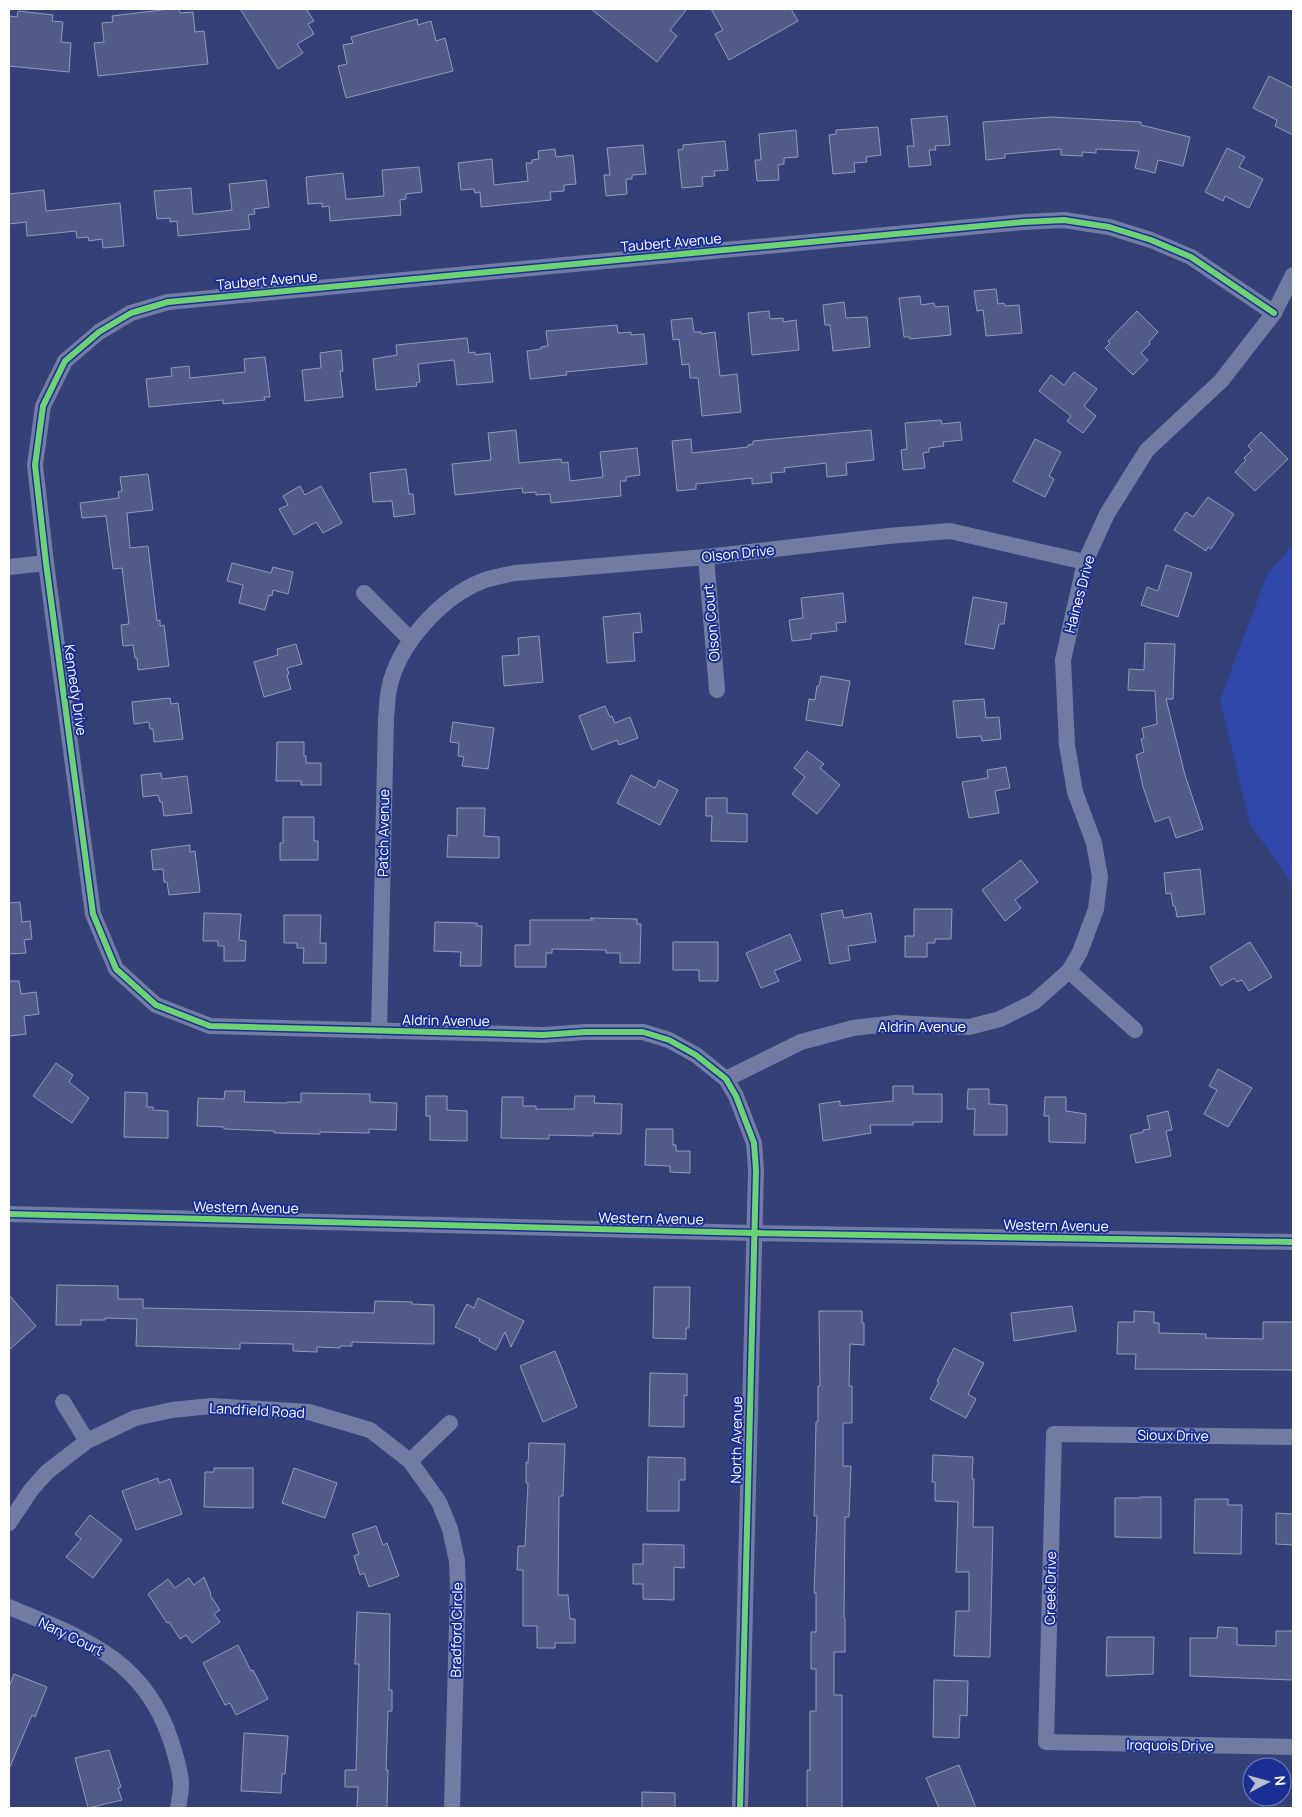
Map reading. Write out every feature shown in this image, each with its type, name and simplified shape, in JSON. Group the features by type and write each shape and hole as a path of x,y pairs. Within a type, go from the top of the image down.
{"street":[{"name":"Taubert Avenue","path":"65,361 99,332 131,313 168,302 1024,222 1064,220 1108,226 1151,240 1191,257 1274,313"},
{"name":"Haines Drive","path":"1069,971 1080,952 1096,909 1100,877 1094,843 1076,792 1067,745 1063,660 1085,562 1108,514 1147,450 1222,381 1274,313 1293,275"},
{"name":"Kennedy Drive","path":"65,361 44,406 35,465 46,563 93,914 116,968 156,1005"},
{"name":"Olson Drive","path":"411,640 433,614 459,594 484,580 514,573 706,557 888,536 950,532 1085,562"},
{"name":"Olson Court","path":"706,557 717,690"},
{"path":"9,567 46,563"},
{"path":"364,593 411,640"},
{"name":"Patch Avenue","path":"379,1031 386,720 389,688 398,664 411,640"},
{"path":"1069,971 1135,1030"},
{"name":"Aldrin Avenue","path":"156,1005 210,1026 543,1035 585,1032 644,1032 669,1040 690,1051 726,1079 801,1042 853,1028 896,1023 969,1027 1000,1019 1034,1002 1069,971"},
{"name":"North Avenue","path":"726,1079 738,1101 754,1143 756,1170 740,1808"},
{"name":"Western Avenue","path":"9,1214 754,1233 1293,1242"},
{"path":"63,1402 87,1441"},
{"name":"Landfield Road","path":"9,1523 31,1490 48,1472 87,1441 135,1418 172,1410 211,1406 309,1412 370,1430 411,1463"},
{"path":"411,1463 450,1423"},
{"name":"Sioux Drive","path":"1054,1434 1293,1437"},
{"name":"Creek Drive","path":"1046,1742 1054,1434"},
{"name":"Bradford Circle","path":"411,1463 439,1502 450,1530 457,1560 458,1588 452,1808"},
{"name":"Nary Court","path":"9,1608 77,1636 105,1652 131,1672 149,1695 165,1722 175,1753 181,1786 178,1808"},
{"name":"Iroquois Drive","path":"1046,1742 1293,1747"}],"shaded area":[{"path":"1293,545 1293,885 1250,824 1220,700 1267,575"}],"building":[{"path":"179,9 180,13 193,12 195,32 204,31 208,64 98,76 94,43 104,42 102,23 113,22 112,16"},
{"path":"240,9 306,9 314,21 308,24 314,34 297,44 303,53 278,69"},
{"path":"591,9 687,9 670,30 677,36 657,62"},
{"path":"711,9 791,9 798,21 729,60 715,34 723,30"},
{"path":"18,11 53,15 52,21 63,22 61,42 71,43 69,72 9,66 9,16 17,17"},
{"path":"417,19 418,25 431,21 436,41 445,38 453,71 346,98 338,66 347,64 343,45 353,43 351,37"},
{"path":"1269,76 1293,88 1293,135 1275,126 1277,120 1253,108"},
{"path":"947,116 950,145 935,146 936,150 929,150 931,165 909,167 907,146 914,146 911,119"},
{"path":"1051,117 1141,122 1141,125 1190,137 1183,166 1158,160 1155,173 1135,168 1139,151 1096,149 1096,153 1083,152 1082,156 1061,155 1061,149 1005,154 1005,158 986,160 983,122"},
{"path":"878,127 881,155 866,157 867,162 854,163 855,172 833,174 829,135 836,134 836,130"},
{"path":"796,130 798,157 784,158 784,164 778,165 779,180 757,181 755,160 761,160 759,134"},
{"path":"725,141 728,170 714,171 715,176 702,177 703,186 682,188 678,150 683,149 683,145"},
{"path":"643,145 646,174 632,175 632,179 626,179 627,194 606,196 604,175 610,175 607,148"},
{"path":"1227,148 1245,157 1239,167 1263,179 1249,208 1225,196 1223,201 1205,192"},
{"path":"555,149 556,157 573,155 576,184 564,185 564,191 550,192 551,200 481,207 480,192 475,193 474,189 461,190 458,163 492,159 494,185 528,181 526,163 532,163 532,160 539,159 538,151"},
{"path":"419,167 422,192 406,194 406,199 400,200 401,215 330,221 329,206 322,207 322,203 308,204 306,177 343,173 346,199 384,196 382,170"},
{"path":"266,180 269,207 254,209 255,214 248,215 250,229 178,236 177,221 170,222 170,218 157,219 154,191 191,188 193,214 198,214 232,210 229,184"},
{"path":"44,190 46,211 120,203 124,246 103,248 102,239 89,241 88,237 77,238 76,231 27,236 26,222 9,224 9,194"},
{"path":"996,289 998,304 1004,303 1005,306 1019,305 1022,333 986,336 983,310 977,311 974,291"},
{"path":"920,296 921,305 934,303 935,307 948,306 951,335 910,339 910,337 904,337 899,298"},
{"path":"844,302 846,318 867,317 870,347 833,351 830,325 825,325 823,305"},
{"path":"769,311 770,319 783,318 783,322 796,320 799,350 752,355 748,313"},
{"path":"1137,311 1158,332 1141,353 1148,360 1133,375 1105,348 1110,343 1108,341"},
{"path":"692,318 694,332 701,332 701,334 715,332 720,376 737,374 741,412 702,416 698,378 690,378 689,364 682,365 679,339 673,340 671,320"},
{"path":"617,325 618,333 644,334 647,364 566,372 567,375 530,379 527,351 548,346 546,331"},
{"path":"467,338 469,353 475,352 475,355 490,353 493,382 457,385 454,360 418,364 420,382 416,383 417,386 376,390 373,359 397,355 396,345"},
{"path":"341,350 343,371 340,371 343,397 305,401 302,370 321,368 320,353"},
{"path":"265,357 270,397 264,397 265,400 223,404 223,400 149,407 146,379 172,376 171,368 189,366 190,378 245,372 244,359"},
{"path":"1074,372 1097,389 1084,406 1096,416 1083,433 1067,421 1071,416 1039,391 1051,375 1064,385"},
{"path":"941,420 942,424 960,422 962,440 943,442 944,446 929,448 929,452 923,453 925,468 903,470 901,450 907,449 905,423"},
{"path":"516,430 519,463 561,459 562,463 568,462 570,481 603,477 600,452 637,448 640,475 626,477 626,481 620,481 621,496 551,503 550,494 536,495 536,492 523,493 522,488 455,495 452,464 491,460 488,433"},
{"path":"871,430 874,460 846,463 847,475 827,477 826,463 784,468 785,472 771,473 772,482 752,484 752,478 696,484 696,489 677,491 672,441 691,439 692,453 748,447 748,445 753,444 753,441"},
{"path":"1261,432 1288,459 1255,491 1235,472 1252,450 1248,446"},
{"path":"1035,439 1061,452 1049,476 1054,479 1045,497 1013,481"},
{"path":"406,469 409,494 413,494 415,514 394,517 392,501 373,502 370,473"},
{"path":"148,474 153,510 127,513 130,548 148,546 157,621 160,620 160,626 164,625 169,666 138,670 133,645 123,646 121,625 129,624 122,568 113,569 106,516 82,518 80,503 119,498 118,492 122,491 120,477"},
{"path":"300,486 305,495 321,486 342,523 323,533 316,522 294,535 279,509 288,505 283,496"},
{"path":"1208,497 1234,514 1211,549 1208,547 1206,551 1174,530 1186,512 1193,517"},
{"path":"232,563 271,573 273,567 293,572 288,594 273,590 272,596 269,595 265,610 239,603 243,585 227,581"},
{"path":"1166,565 1192,573 1178,617 1141,605 1147,587 1158,591"},
{"path":"843,593 846,622 836,623 837,631 811,634 811,639 792,641 789,620 803,618 801,598"},
{"path":"973,597 1007,603 1004,624 999,624 994,649 965,644"},
{"path":"640,613 642,632 633,633 635,661 607,663 603,617"},
{"path":"539,636 543,682 504,686 502,656 519,655 518,638"},
{"path":"1145,643 1175,644 1173,699 1166,699 1185,775 1203,829 1176,838 1169,817 1155,822 1143,787 1136,755 1144,752 1141,739 1144,738 1142,728 1157,724 1155,691 1128,690 1129,669 1144,670"},
{"path":"296,644 302,664 287,668 291,689 264,697 254,662 278,655 277,649"},
{"path":"821,676 850,681 842,726 806,720 809,699 815,700"},
{"path":"170,698 171,704 178,703 183,739 154,742 153,729 150,729 149,722 134,724 132,702"},
{"path":"984,699 986,718 999,717 1001,739 982,741 981,736 957,738 953,701"},
{"path":"605,706 615,723 630,717 638,738 619,745 617,740 592,750 579,716"},
{"path":"453,722 494,728 488,769 462,766 464,757 458,756 459,743 450,742"},
{"path":"277,742 304,742 306,763 321,763 321,785 301,785 301,781 276,781"},
{"path":"807,751 824,764 820,768 840,785 817,814 792,794 805,777 794,768"},
{"path":"1006,767 1010,788 995,791 999,813 969,818 962,782 988,778 987,770"},
{"path":"161,773 162,779 187,776 192,813 164,816 162,802 160,802 158,795 143,797 141,775"},
{"path":"631,775 655,788 659,780 678,790 660,825 617,803"},
{"path":"706,798 727,798 727,813 747,814 747,842 711,841 712,816 706,816"},
{"path":"457,808 485,808 484,836 499,837 499,858 447,857 448,835 457,836"},
{"path":"283,817 314,817 314,841 318,841 318,860 280,860 280,843 283,843"},
{"path":"190,845 190,852 195,851 200,892 169,895 167,882 164,882 163,869 153,870 151,850"},
{"path":"1021,860 1038,882 1015,900 1021,908 1005,921 982,890"},
{"path":"1200,869 1205,914 1177,917 1171,893 1166,894 1164,873"},
{"path":"20,902 22,922 30,921 32,939 24,940 26,953 9,954 9,903"},
{"path":"914,909 952,909 951,939 935,939 935,943 927,943 927,957 905,957 905,936 914,936"},
{"path":"842,910 844,918 871,913 876,942 848,946 850,960 830,964 821,914"},
{"path":"204,913 241,914 239,940 246,941 245,961 224,961 224,946 218,946 218,941 203,941"},
{"path":"284,915 321,915 320,943 326,943 326,963 303,963 304,948 297,948 297,943 284,943"},
{"path":"590,918 637,919 637,924 641,924 640,963 620,963 620,953 606,953 606,950 552,949 552,953 546,953 546,967 515,967 515,945 530,945 530,920 593,920"},
{"path":"435,922 477,923 477,926 482,926 481,966 460,966 461,952 434,951"},
{"path":"790,934 801,960 774,971 779,981 761,988 746,953"},
{"path":"673,942 718,942 718,981 699,981 699,970 673,970"},
{"path":"1250,942 1272,977 1249,991 1242,980 1237,982 1234,978 1221,986 1210,967"},
{"path":"9,981 19,981 21,994 36,992 39,1014 24,1016 26,1034 9,1036"},
{"path":"56,1063 73,1075 69,1082 89,1098 72,1123 33,1096"},
{"path":"1218,1069 1252,1088 1228,1127 1204,1114 1217,1090 1209,1086"},
{"path":"893,1086 913,1086 913,1094 942,1094 942,1122 913,1122 913,1125 870,1125 871,1133 823,1141 819,1104 840,1101 840,1106 893,1101"},
{"path":"968,1089 989,1089 989,1104 1007,1105 1007,1135 974,1135 975,1109 967,1109"},
{"path":"225,1091 245,1091 244,1102 287,1103 301,1102 301,1093 370,1094 370,1102 397,1103 396,1130 369,1129 369,1133 320,1132 320,1134 274,1133 274,1131 197,1126 198,1098 224,1099"},
{"path":"125,1092 147,1093 147,1107 153,1107 153,1110 168,1111 168,1138 124,1137"},
{"path":"426,1096 447,1096 447,1110 467,1111 467,1141 430,1140 430,1116 426,1116"},
{"path":"575,1096 595,1096 594,1103 622,1104 621,1134 593,1133 593,1136 549,1135 549,1139 501,1138 502,1097 523,1097 523,1106 536,1106 536,1109 574,1109"},
{"path":"1045,1097 1066,1097 1066,1111 1086,1114 1085,1143 1049,1142 1049,1116 1044,1116"},
{"path":"1168,1111 1172,1130 1166,1131 1171,1156 1136,1163 1130,1135 1150,1129 1147,1116"},
{"path":"646,1129 673,1129 673,1145 676,1145 676,1151 690,1151 690,1173 670,1172 670,1166 645,1165"},
{"path":"57,1285 118,1286 118,1299 143,1299 143,1308 374,1313 375,1301 412,1302 412,1304 434,1305 434,1344 352,1342 352,1346 340,1346 340,1348 317,1347 317,1352 293,1351 293,1344 240,1343 240,1349 136,1346 137,1319 105,1318 105,1320 81,1320 81,1325 56,1325"},
{"path":"654,1287 690,1287 689,1328 686,1328 686,1339 653,1338"},
{"path":"9,1295 36,1326 9,1350"},
{"path":"478,1298 524,1321 511,1347 505,1332 496,1350 479,1341 480,1339 455,1327 467,1304 474,1308"},
{"path":"1072,1306 1076,1331 1014,1341 1011,1313"},
{"path":"819,1311 862,1311 862,1323 864,1323 864,1345 850,1344 849,1386 852,1386 852,1423 843,1423 843,1466 851,1466 849,1517 845,1517 845,1652 834,1652 834,1695 842,1695 842,1808 807,1808 807,1770 810,1770 810,1711 816,1711 816,1669 811,1669 811,1632 816,1632 816,1593 814,1593 817,1516 814,1516 816,1422 818,1421 818,1386 820,1386"},
{"path":"1134,1311 1154,1312 1154,1323 1159,1323 1159,1333 1206,1334 1206,1338 1263,1339 1263,1322 1293,1322 1293,1370 1135,1369 1136,1354 1117,1354 1118,1322 1134,1322"},
{"path":"954,1348 984,1363 968,1394 976,1399 966,1418 930,1399"},
{"path":"555,1351 577,1407 543,1422 520,1366"},
{"path":"650,1373 687,1374 687,1396 684,1395 684,1427 649,1426"},
{"path":"529,1443 565,1444 563,1496 559,1496 558,1595 568,1595 570,1619 575,1619 575,1643 555,1643 555,1648 537,1648 537,1626 523,1626 523,1570 517,1570 518,1546 525,1546 528,1483 526,1483 526,1462 528,1463"},
{"path":"933,1455 973,1457 973,1527 993,1527 990,1657 954,1656 956,1611 969,1611 969,1572 956,1572 958,1502 935,1501 935,1482 932,1482"},
{"path":"648,1457 685,1458 685,1480 679,1480 679,1511 647,1511"},
{"path":"214,1468 253,1468 253,1508 204,1507 205,1472 214,1472"},
{"path":"294,1468 337,1483 325,1518 282,1503"},
{"path":"158,1478 159,1483 170,1479 182,1514 136,1530 122,1491"},
{"path":"1161,1497 1161,1538 1115,1537 1115,1498"},
{"path":"1195,1499 1228,1499 1228,1505 1242,1505 1241,1554 1194,1553"},
{"path":"1276,1513 1293,1514 1293,1545 1276,1544"},
{"path":"90,1515 122,1540 93,1578 66,1557 81,1539 75,1534"},
{"path":"376,1526 383,1545 387,1543 399,1576 369,1587 364,1573 360,1575 354,1556 359,1554 352,1534"},
{"path":"643,1544 684,1545 684,1568 674,1567 674,1600 643,1599 643,1584 633,1584 633,1564 643,1564"},
{"path":"204,1577 210,1595 220,1610 214,1614 220,1622 192,1643 186,1635 180,1639 148,1594 168,1579 175,1588 189,1578 194,1585"},
{"path":"357,1612 390,1614 389,1690 392,1690 392,1711 388,1711 387,1808 357,1808 358,1787 345,1787 345,1770 356,1770 359,1664 355,1664"},
{"path":"1218,1627 1237,1628 1237,1645 1276,1646 1276,1631 1293,1631 1293,1680 1190,1676 1190,1638 1217,1638"},
{"path":"1107,1637 1154,1637 1153,1674 1106,1676"},
{"path":"238,1645 268,1699 236,1715 230,1703 225,1705 203,1663"},
{"path":"14,1674 47,1687 35,1717 32,1715 9,1769 9,1687"},
{"path":"934,1680 968,1681 967,1716 960,1715 959,1738 933,1737"},
{"path":"244,1733 288,1736 285,1774 282,1774 281,1793 241,1791"},
{"path":"109,1750 121,1787 118,1788 122,1800 88,1808 75,1758"},
{"path":"959,1765 976,1808 939,1808 926,1778"},
{"path":"642,1792 675,1793 675,1808 642,1808"}],"cycle path":[{"path":"740,1808 756,1170 754,1143 736,1096 726,1079 696,1055 669,1040 643,1032 585,1032 543,1035 210,1026 156,1005 116,969 93,914 46,563 35,465 43,406 65,361 99,332 131,313 168,302 1024,222 1064,220 1109,227 1151,240 1191,257 1274,313"},
{"path":"9,1214 754,1233 1293,1242"}]}
